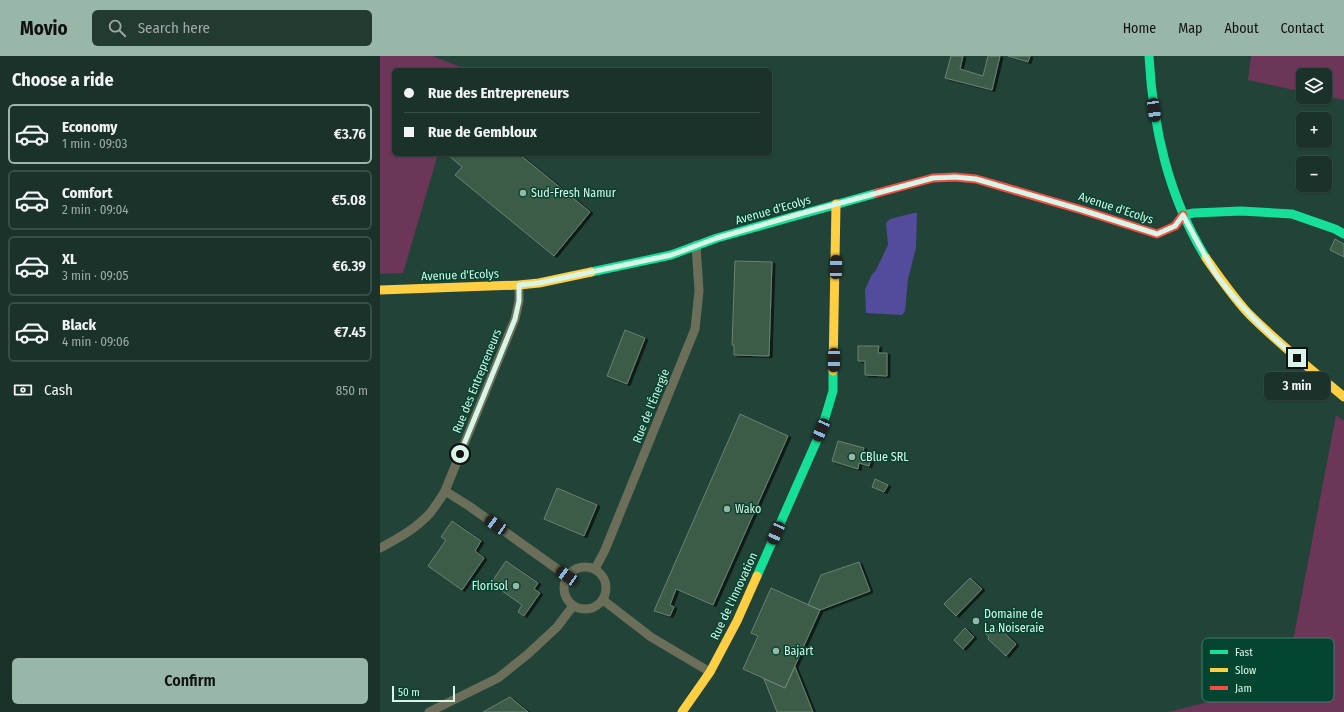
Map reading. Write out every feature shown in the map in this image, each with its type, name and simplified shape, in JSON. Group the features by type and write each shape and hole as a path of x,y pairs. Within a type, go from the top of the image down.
{"street":[{"path":"1150,56 1152,96 1161,150 1170,182 1194,238 1218,277 1248,313 1286,349 1344,397"},
{"name":"Avenue d'Ecolys","path":"380,290 539,283 671,255 696,245 836,204 933,178 955,177 976,179 1157,234 1175,226 1183,215"},
{"name":"Rue de l'Innovation","path":"682,712 710,672 737,621 821,430 833,391 836,204"},
{"path":"1183,215 1194,213 1241,211 1292,214 1335,229 1344,234"},
{"name":"Rue de l'Énergie","path":"595,569 605,550 695,330 699,290 696,245"},
{"name":"Rue des Entrepreneurs","path":"380,548 404,536 418,524 431,511 445,491 515,319 519,301 519,285"},
{"path":"445,491 469,506 567,576"},
{"path":"580,567 595,569 602,576 606,584 606,592 603,600 596,607 587,610 582,610 573,606 564,594 564,583 567,576 572,570 580,567"},
{"path":"603,600 650,637 710,672"},
{"path":"429,712 498,678 528,654 557,627 573,606"}],"shaded area":[{"path":"380,56 433,56 463,68 392,68 392,156 437,156 403,273 380,274"},
{"path":"1251,56 1344,56 1344,100 1332,97 1332,68 1296,68 1296,90 1248,80"},
{"path":"917,213 916,248 908,279 905,311 902,315 866,313 865,290 888,245 886,223 890,219"},
{"path":"1336,415 1344,421 1344,712 1168,712 1208,702 1334,702 1334,638 1294,638"}],"building":[{"path":"951,56 963,56 960,69 983,76 988,56 1000,56 992,90 945,78"},
{"path":"1008,56 1030,56 1028,62"},
{"name":"Sud-Fresh Namur","path":"449,156 521,156 590,212 554,256 455,175 462,167"},
{"path":"1335,239 1344,244 1344,257 1330,250"},
{"path":"735,261 772,262 769,356 734,355 734,345 732,345"},
{"path":"625,330 645,338 627,384 607,376"},
{"path":"858,346 879,346 878,353 887,353 887,376 865,375 865,361 858,361"},
{"name":"Wako","path":"740,414 788,436 713,605 676,589 670,605 674,607 670,616 654,611"},
{"name":"CBlue SRL","path":"838,441 864,448 863,451 873,453 869,466 859,463 858,469 832,461"},
{"path":"875,479 888,485 884,492 872,487"},
{"path":"557,488 597,505 584,536 544,519"},
{"path":"452,521 481,541 475,551 484,558 462,590 428,566 446,540 441,537"},
{"name":"Florisol","path":"506,561 538,583 534,589 540,593 524,616 518,612 522,605 491,583"},
{"path":"859,562 870,591 820,610 808,605 821,575"},
{"path":"970,578 982,589 956,616 944,604"},
{"name":"Bajart","path":"771,588 820,610 785,688 743,669 758,636 751,633"},
{"path":"991,627 996,631 999,628 1016,644 1006,656 988,639 989,637 985,633"},
{"path":"965,628 974,637 963,649 954,640"},
{"path":"795,667 813,712 777,712 764,679 785,688"},
{"path":"510,697 528,712 483,712"}],"traffic: fast":[{"path":"1149,56 1154,109 1172,186 1193,234 1206,258"},
{"path":"591,272 671,255 717,238 877,193"},
{"path":"1183,215 1194,213 1241,211 1292,214 1335,229 1344,234"},
{"path":"757,576 821,431 833,391 833,371"}],"traffic: slow":[{"path":"833,371 836,204"},
{"path":"1206,258 1232,294 1249,314 1344,397"},
{"path":"380,290 519,285 539,283 591,272"},
{"path":"682,712 710,672 737,621 757,576"}],"traffic: jam":[{"path":"877,193 933,178 955,177 976,179 1157,234 1175,226 1183,215"}],"place":[{"name":"Sud-Fresh Namur","path":"523,193"},
{"name":"CBlue SRL","path":"852,457"},
{"name":"Wako","path":"727,509"},
{"name":"Florisol","path":"516,586"},
{"name":"Domaine de La Noiseraie","path":"976,621"},
{"name":"Bajart","path":"776,651"}],"route":[{"path":"460,454 515,319 519,301 519,285 539,283 664,255 671,255 717,238 933,178 955,177 976,179 1157,234 1175,226 1183,215 1194,238 1218,277 1248,313 1297,358"}]}
